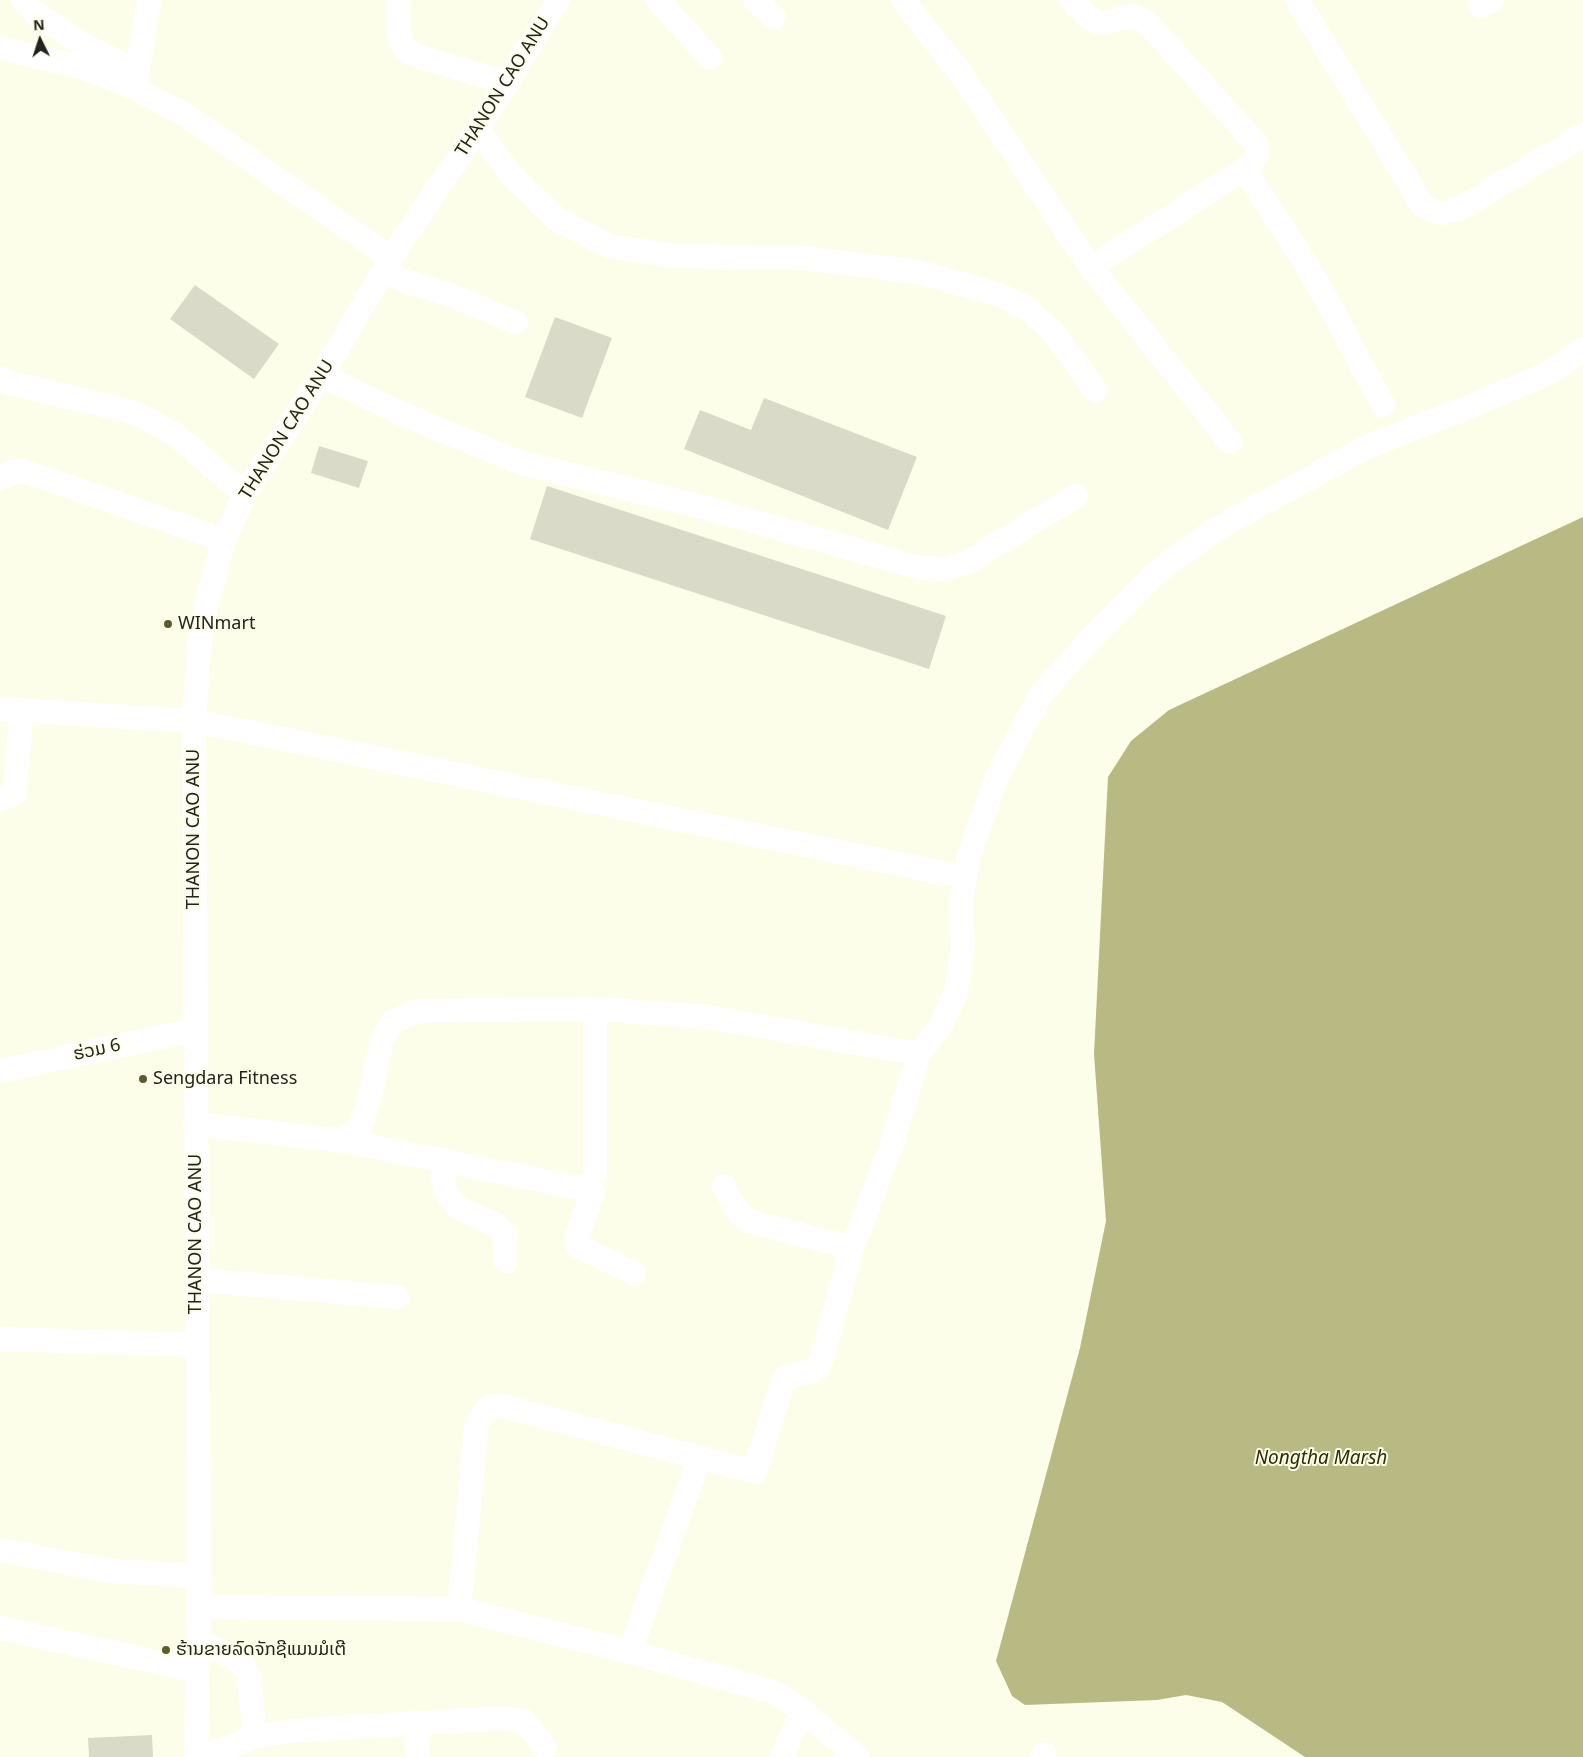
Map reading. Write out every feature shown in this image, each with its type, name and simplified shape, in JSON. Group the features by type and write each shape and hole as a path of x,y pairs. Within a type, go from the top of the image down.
{"street":[{"path":"23,0 37,14 187,116 388,263 401,280 445,293 516,322"},
{"path":"136,80 149,0"},
{"path":"399,0 398,29 403,46 409,53 506,83"},
{"name":"THANON CAO ANU","path":"196,1757 198,1671 198,1280 195,1124 194,721 199,647 206,602 224,540 246,494 322,375 388,263 478,129 558,0"},
{"path":"658,0 710,58"},
{"path":"755,0 774,18"},
{"path":"903,0 961,74 1091,267 1230,442"},
{"path":"1072,0 1089,18 1101,23 1133,16 1146,21 1256,144 1258,151 1257,157 1245,169 1091,267"},
{"path":"1297,0 1423,206 1440,213 1461,208 1583,134"},
{"path":"0,48 136,80"},
{"path":"478,129 512,176 557,219 609,246 672,256 804,258 918,272 1000,295 1029,310 1053,332 1096,391"},
{"path":"1245,169 1317,282 1383,405"},
{"path":"458,1609 477,1422 488,1408 502,1406 699,1459 755,1472 784,1378 818,1368 852,1248 891,1147 919,1054 940,1026 954,994 962,946 961,901 968,859 994,781 1040,696 1086,645 1156,573 1216,530 1369,446 1481,402 1553,371 1583,349"},
{"path":"322,375 408,417 521,463 695,505 921,568 944,569 966,563 1076,496"},
{"path":"0,378 6,382 142,416 177,436 246,494"},
{"path":"0,478 11,472 24,471 224,540"},
{"path":"0,800 14,794 11,710 194,721 948,874"},
{"path":"346,1141 359,1127 368,1104 382,1040 393,1021 418,1011 595,1009 708,1017 919,1054"},
{"path":"195,1124 346,1141 575,1187 588,1185 595,1175 595,1009"},
{"name":"ຮ່ວມ 6","path":"0,1071 195,1030"},
{"path":"440,1160 445,1190 457,1207 496,1225 505,1234 506,1261"},
{"path":"588,1185 593,1193 577,1236 578,1246 634,1273"},
{"path":"724,1186 736,1209 748,1221 852,1248"},
{"path":"198,1280 397,1297"},
{"path":"0,1339 197,1345"},
{"path":"630,1652 699,1459"},
{"path":"0,1550 111,1571 198,1576"},
{"path":"198,1607 458,1609 630,1652 777,1693 802,1710 858,1757"},
{"path":"0,1628 198,1671"},
{"path":"198,1641 235,1658 244,1666 249,1676 255,1737"},
{"path":"782,1757 802,1710"},
{"path":"203,1757 255,1737 290,1730 503,1718 524,1721 545,1747"},
{"path":"417,1757 418,1723"}],"water":[{"name":"Nongtha Marsh","path":"1583,517 1583,1757 1305,1757 1222,1702 1186,1695 1157,1700 1025,1705 1012,1696 996,1661 1080,1348 1106,1221 1094,1054 1108,777 1131,741 1169,710"}],"building":[{"path":"195,285 279,344 254,379 170,319"},
{"path":"555,317 612,338 582,418 525,397"},
{"path":"764,398 917,457 888,530 684,449 700,410 751,430"},
{"path":"319,446 368,461 359,488 311,473"},
{"path":"547,486 946,616 929,669 530,539"},
{"path":"152,1735 153,1757 89,1757 88,1738"}],"place":[{"name":"WINmart","path":"168,624"},
{"name":"Sengdara Fitness","path":"143,1079"},
{"name":"ຮ້ານຂາຍລົດຈັກຊີແມນມໍເຕີ","path":"166,1650"}]}
